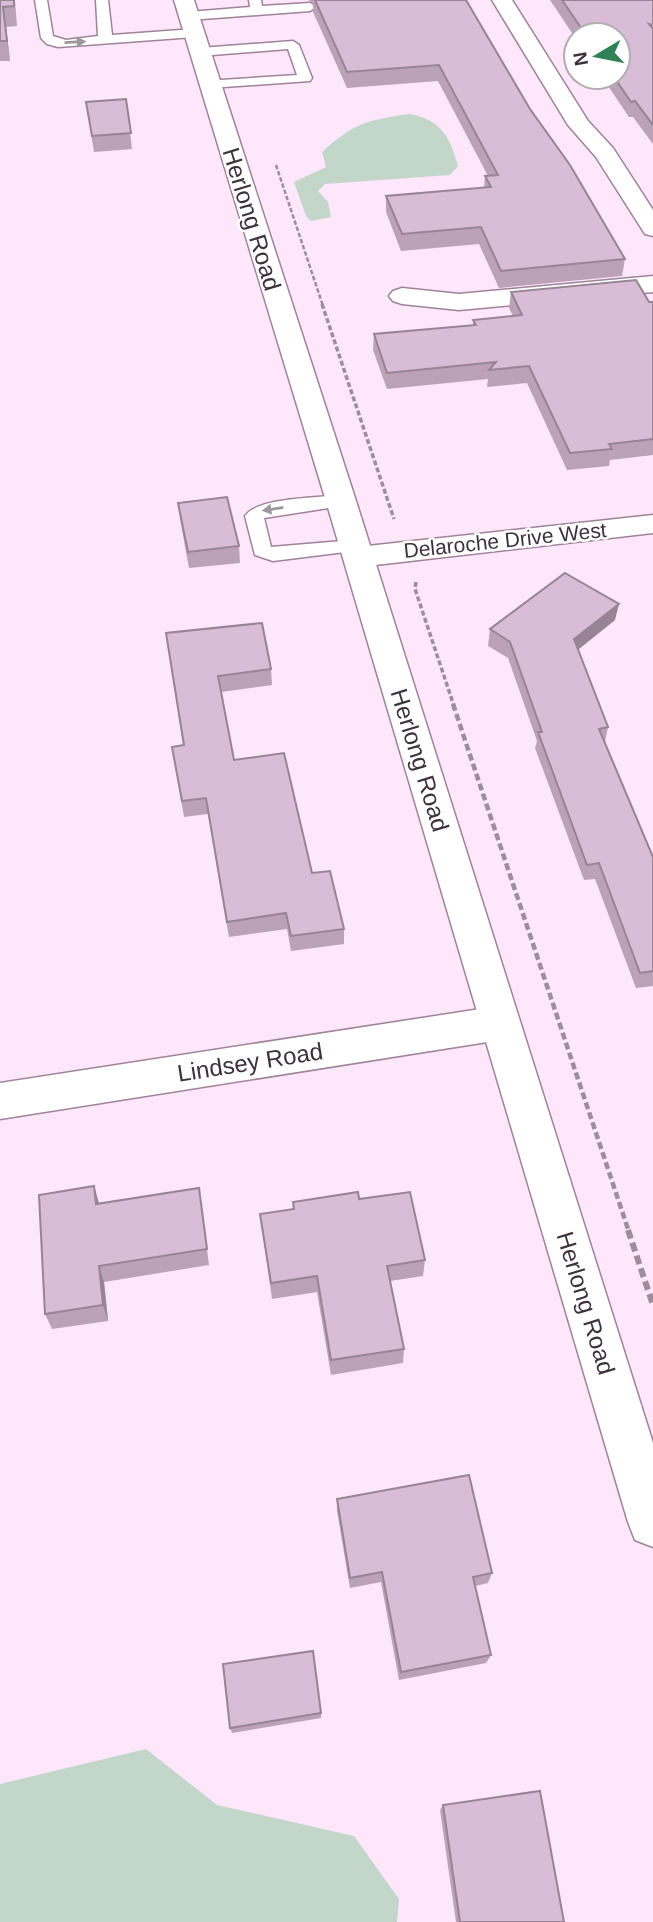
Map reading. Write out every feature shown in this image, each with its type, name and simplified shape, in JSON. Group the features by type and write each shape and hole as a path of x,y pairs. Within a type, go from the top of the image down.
{"street":[{"path":"502,0 579,125 605,153 653,229"},
{"name":"Herlong Road","path":"195,37 341,501 653,1522"},
{"path":"402,296 459,302 653,284"},
{"name":"Delaroche Drive West","path":"356,551 653,524"},
{"name":"Lindsey Road","path":"0,1101 500,1023"}],"lane":[{"path":"41,0 47,38 51,42 195,37 293,46 306,78 195,37"},
{"path":"102,0 106,34 103,39"},
{"path":"195,37 259,4 310,7"},
{"path":"341,501 263,510 254,516 262,551 273,555 356,551"}],"path":[{"path":"276,165 395,523"},
{"path":"414,575 415,589 653,1305"}],"green space":[{"path":"409,114 429,120 443,131 458,166 450,175 325,184 318,191 328,202 331,217 311,221 306,216 294,182 326,167 322,152 353,129 382,118"},
{"path":"146,1749 217,1805 354,1836 399,1899 397,1922 0,1922 0,1784"}],"building":[{"path":"0,0 14,0 14,6 3,7 7,41 0,41"},
{"path":"315,0 466,0 530,109 570,165 625,259 501,271 481,227 402,234 386,196 491,187 485,176 498,175 439,65 347,72"},
{"path":"562,0 653,0 653,25 649,24 653,29 653,125 635,101 631,102 624,91 632,91 632,21 576,21"},
{"path":"126,99 131,133 92,136 86,102"},
{"path":"636,280 649,302 653,302 653,439 609,444 612,449 570,453 529,366 489,370 496,362 387,373 374,334 476,325 473,320 522,315 511,292"},
{"path":"227,497 239,546 188,552 178,503"},
{"path":"565,573 619,604 574,639 608,727 599,729 653,857 653,971 640,973 599,863 587,865 538,732 542,732 510,642 490,629"},
{"path":"262,623 271,669 218,676 234,760 284,753 312,873 330,871 344,929 291,936 286,913 227,922 206,798 182,801 172,747 184,745 166,633"},
{"path":"94,1186 96,1204 199,1188 207,1249 99,1266 103,1305 45,1314 39,1195"},
{"path":"358,1192 359,1199 410,1192 425,1260 387,1266 404,1349 331,1360 317,1276 271,1283 260,1214 294,1209 293,1202"},
{"path":"469,1475 492,1573 473,1577 491,1655 401,1672 382,1572 350,1578 337,1499"},
{"path":"313,1651 321,1713 230,1728 223,1664"},
{"path":"540,1791 564,1922 460,1922 443,1805"}]}
